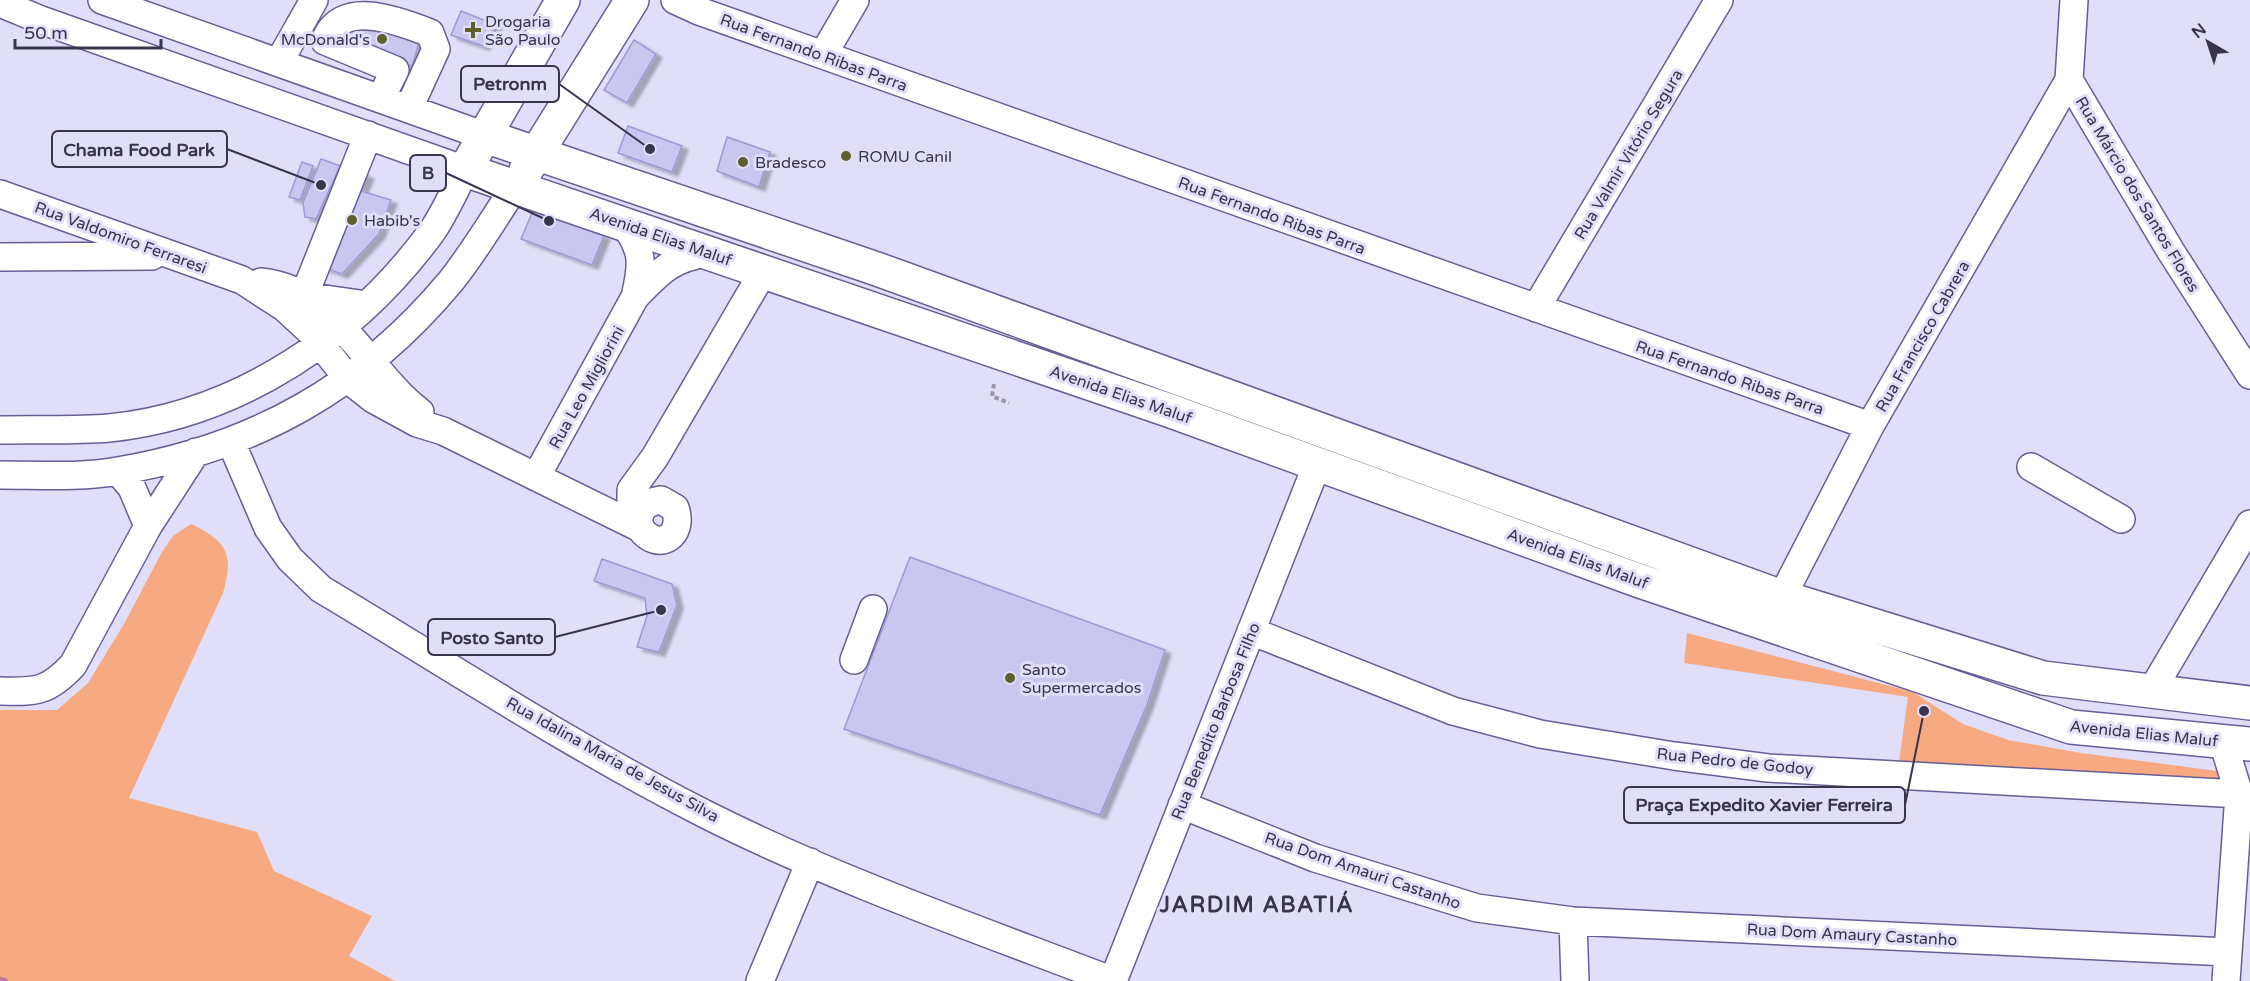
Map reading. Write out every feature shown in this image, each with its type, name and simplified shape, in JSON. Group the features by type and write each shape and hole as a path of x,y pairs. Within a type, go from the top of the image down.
{"main road":[{"path":"465,170 514,81 563,0"},
{"path":"515,187 632,0"},
{"name":"Avenida Elias Maluf","path":"485,136 538,152 874,268 1782,597 2043,678 2250,703"},
{"name":"Avenida Elias Maluf","path":"465,170 1318,462 1799,637 2071,727 2237,743"},
{"path":"763,272 776,256 787,250 874,268"},
{"path":"1782,597 1787,620 1799,637"}],"street":[{"name":"Avenida Elias Maluf","path":"102,0 485,136"},
{"path":"279,62 314,0"},
{"name":"Rua Fernando Ribas Parra","path":"675,0 699,11 1870,426"},
{"path":"823,55 855,0"},
{"name":"Rua Valmir Vitório Segura","path":"1536,308 1719,0"},
{"name":"Rua Márcio dos Santos Flores","path":"2074,0 2070,80 2170,250 2250,375"},
{"name":"Avenida Elias Maluf","path":"0,3 41,20 465,170"},
{"path":"381,98 394,70 325,41 329,24 339,12 360,6 430,33 435,49 409,108"},
{"name":"Rua Francisco Cabrera","path":"1782,597 1870,426 2070,80"},
{"path":"293,362 295,302 368,135"},
{"path":"0,430 109,428 173,416 219,400 293,362 342,327 396,276 434,229 465,170"},
{"path":"0,475 118,471 196,452 231,442 340,386 380,354 450,281 515,187"},
{"name":"Rua Valdomiro Ferraresi","path":"0,194 242,280 295,302 342,327 380,354"},
{"name":"Rua Leo Migliorini","path":"536,477 635,297 642,270 639,247 622,222"},
{"name":"Rua Leo Migliorini","path":"635,297 656,275 678,259 708,253"},
{"path":"0,257 172,256"},
{"path":"340,386 382,392 403,399 443,431 602,511 643,514 655,457 763,272"},
{"path":"295,302 367,305"},
{"name":"Rua Valdomiro Ferraresi","path":"295,302 320,344 340,386"},
{"path":"380,354 382,392"},
{"name":"Rua Idalina Maria de Jesus Silva","path":"231,442 268,528 290,559 321,589 622,769 705,814 810,862 1113,981"},
{"path":"0,691 29,692 56,683 73,665 148,526 196,452"},
{"name":"Rua Benedito Barbosa Filho","path":"1113,981 1318,462"},
{"path":"2031,467 2121,519"},
{"path":"118,471 132,488 148,526"},
{"path":"2151,692 2250,524"},
{"path":"854,660 873,609"},
{"name":"Rua Pedro de Godoy","path":"1251,631 1454,711 1540,734 1596,743 1768,768 2244,782"},
{"path":"2226,981 2244,782 2237,743"},
{"name":"Rua Dom Amauri Castanho","path":"1182,805 1315,858 1477,908"},
{"path":"760,981 810,862"},
{"name":"Rua Dom Amaury Castanho","path":"1477,908 1573,921 2228,952"},
{"path":"1573,921 1575,981"}],"path":[{"path":"994,384 992,396 1010,403"}],"shaded area":[{"path":"191,524 213,537 225,551 228,568 226,580 223,593 129,798 257,832 274,871 372,916 349,956 395,981 0,981 0,710 57,710 88,683 124,624 162,552 173,536"},
{"path":"1687,633 1913,692 1963,724 2008,740 2081,753 2217,771 2219,775 2217,779 1899,762 1908,697 1684,663"}],"building":[{"name":"Drogaria São Paulo","path":"461,11 496,25 483,46 451,35"},
{"name":"McDonald's","path":"355,14 421,36 412,66 342,42"},
{"path":"634,40 656,54 627,103 604,90"},
{"path":"628,126 682,146 672,172 618,153"},
{"name":"Bradesco","path":"727,137 770,152 759,187 717,171"},
{"path":"321,159 340,166 316,219 305,217 303,203"},
{"path":"302,162 313,166 300,200 289,197"},
{"name":"Habib's","path":"340,166 368,175 361,191 391,200 379,234 342,274 305,261"},
{"path":"535,206 604,236 592,265 521,239"},
{"name":"Santo Supermercados","path":"910,557 1165,650 1147,705 1100,815 844,729"},
{"path":"602,559 672,584 677,605 659,652 637,647 647,616 645,598 594,581"}],"waterway":[{"path":"0,980 5,981"}],"place":[{"name":"Drogaria São Paulo","path":"473,30"},
{"name":"McDonald's","path":"382,39"},
{"name":"Petronm","path":"650,149"},
{"name":"ROMU Canil","path":"846,156"},
{"name":"Bradesco","path":"743,162"},
{"name":"Chama Food Park","path":"321,185"},
{"name":"Habib's","path":"352,220"},
{"name":"B","path":"549,221"},
{"name":"Posto Santo","path":"661,610"},
{"name":"Santo Supermercados","path":"1010,678"},
{"name":"Praça Expedito Xavier Ferreira","path":"1924,711"}],"district":[{"name":"JARDIM ABATIÁ","path":"1257,904"}]}
